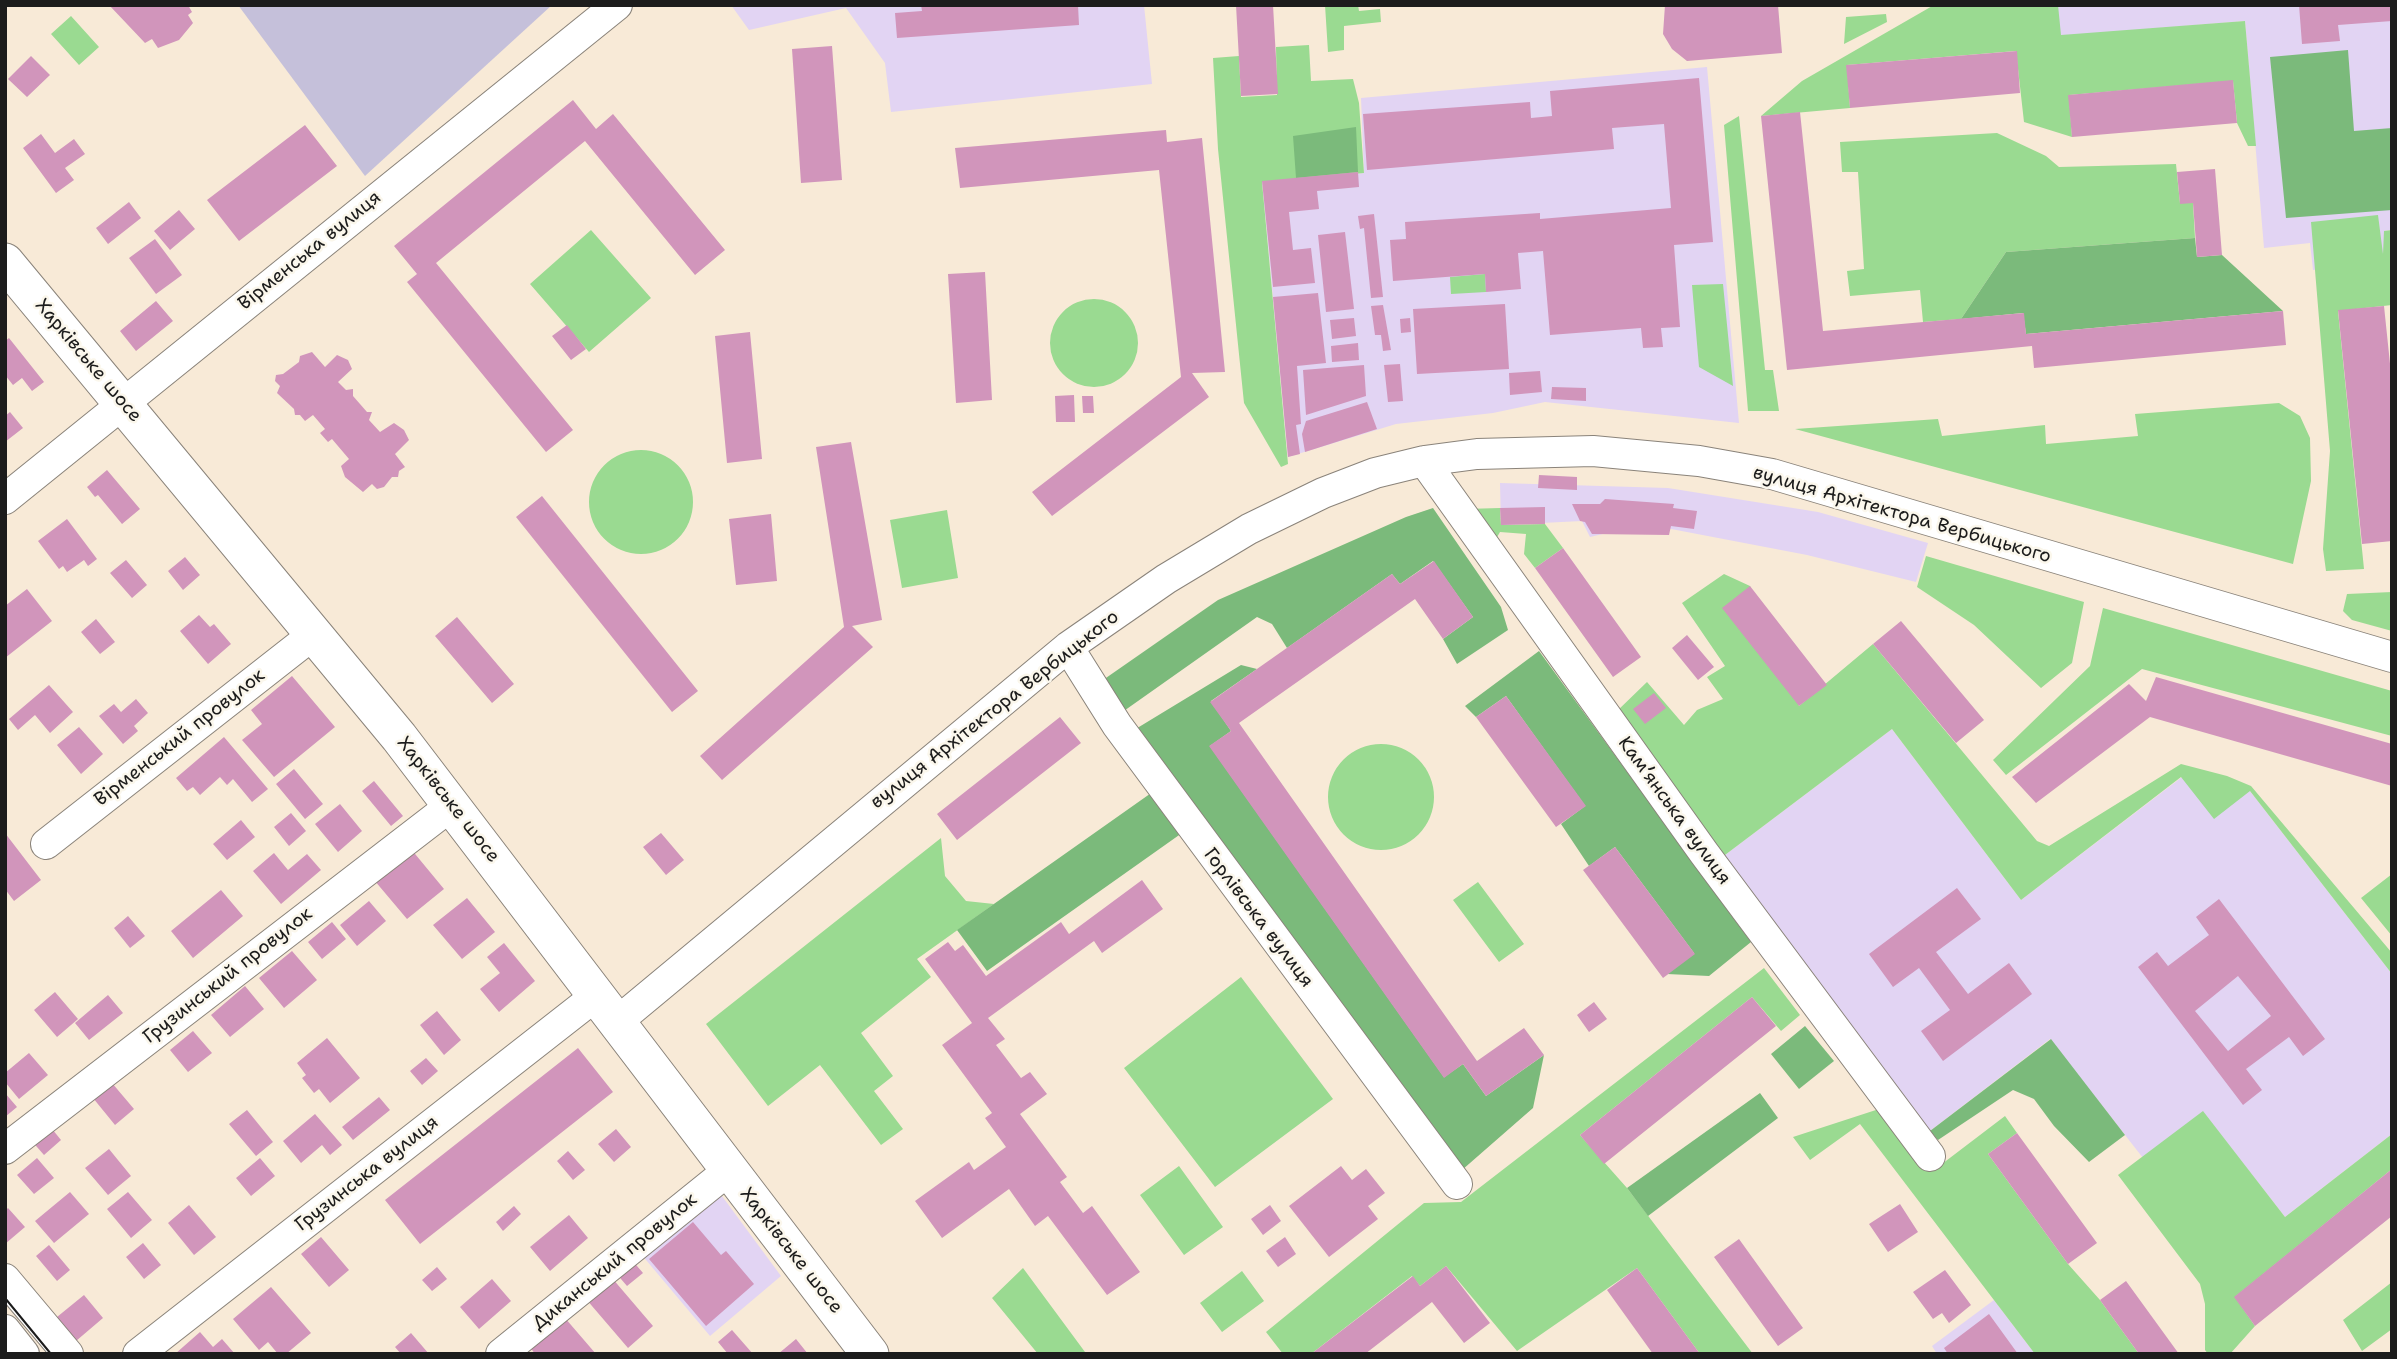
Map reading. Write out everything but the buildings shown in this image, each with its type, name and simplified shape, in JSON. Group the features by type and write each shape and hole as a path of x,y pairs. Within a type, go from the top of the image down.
{"main road":[{"name":"Харківське шосе","path":"5,262 314,634 452,805 870,1354"}],"street":[{"name":"Вірменська вулиця","path":"5,499 610,7"},
{"name":"вулиця Архітектора Вербицького","path":"607,1008 1068,647 1166,579 1250,529 1323,492 1375,473 1424,461 1477,454 1593,451 1699,461 1772,474 2392,657"},
{"name":"Камʼянська вулиця","path":"1424,461 1704,853 1930,1156"},
{"name":"Вірменський провулок","path":"46,844 314,634"},
{"name":"Горлівська вулиця","path":"1068,647 1139,756 1457,1184"},
{"name":"Грузинський провулок","path":"5,1149 452,805"},
{"name":"Грузинська вулиця","path":"138,1354 607,1008"},
{"name":"Диканський провулок","path":"501,1354 729,1170"},
{"path":"5,1279 68,1354"},
{"path":"5,1330 24,1354"}],"shaded area":[{"path":"238,5 552,5 365,176"},
{"path":"731,5 1144,5 1152,84 891,112 885,63 846,8 749,30"},
{"path":"2048,5 2392,5 2392,230 2384,231 2387,262 2313,270 2310,243 2264,248 2245,21 2051,37"},
{"path":"1707,67 1739,423 1545,402 1493,413 1396,424 1288,457 1262,181 1364,173 1361,98"},
{"path":"1500,483 1668,488 1818,512 1928,543 1916,582 1807,555 1645,524 1590,537 1582,521 1501,525"},
{"path":"1892,729 2021,900 2182,777 2250,791 2392,974 2392,1134 2285,1217 2203,1112 2143,1158 2050,1039 1930,1131 1721,858"},
{"path":"719,1192 781,1276 710,1336 641,1254"},
{"path":"1994,1300 2035,1354 1937,1354 1932,1346"}],"green space":[{"path":"1325,5 1358,5 1359,11 1380,9 1381,22 1344,26 1344,50 1328,52"},
{"path":"1934,5 2058,5 2061,35 2245,21 2256,146 2248,146 2237,123 2233,81 2069,95 2072,137 2024,122 2016,51 1847,65 1850,108 1761,116 1802,81"},
{"path":"1886,14 1887,22 1844,44 1846,17"},
{"path":"71,16 99,47 79,65 51,34"},
{"path":"1309,45 1311,81 1353,79 1359,103 1364,173 1262,182 1288,464 1281,467 1244,403 1218,149 1213,58 1239,56 1241,97 1277,95 1276,47"},
{"path":"2348,50 2354,131 2392,128 2392,210 2286,218 2270,57"},
{"path":"1739,116 1765,370 1773,370 1779,411 1748,411 1724,125"},
{"path":"1356,127 1358,172 1296,178 1293,136"},
{"path":"1997,133 2046,156 2059,167 2176,164 2180,203 2193,203 2195,238 2006,252 1961,319 1923,322 1920,290 1850,296 1847,271 1864,269 1858,172 1842,172 1840,142"},
{"path":"2378,215 2383,254 2384,231 2392,230 2392,305 2338,311 2364,569 2326,571 2323,549 2330,451 2311,222"},
{"path":"591,230 651,298 589,352 530,284"},
{"path":"2195,238 2197,257 2222,255 2283,311 2026,334 2023,313 1961,319 2006,252"},
{"path":"1485,274 1486,292 1451,294 1450,277"},
{"path":"1723,284 1733,386 1699,367 1692,285"},
{"path":"1094,299 1111,303 1125,312 1134,326 1138,343 1134,360 1125,374 1111,383 1094,387 1077,383 1063,374 1054,360 1050,343 1054,326 1063,312 1077,303"},
{"path":"2279,403 2300,416 2310,438 2311,481 2293,564 1795,429 1938,419 1942,436 2045,425 2046,444 2138,436 2135,414"},
{"path":"641,450 661,454 678,465 689,482 693,502 689,522 678,539 661,550 641,554 621,550 604,539 593,522 589,502 593,482 604,465 621,454"},
{"path":"1433,508 1501,607 1508,630 1457,664 1443,639 1473,617 1433,561 1400,584 1392,574 1287,648 1272,624 1257,617 1121,713 1103,680 1218,600 1406,517"},
{"path":"1500,508 1501,525 1545,524 1563,548 1535,568 1524,554 1526,534 1500,532 1493,544 1465,509"},
{"path":"947,510 958,578 902,588 890,520"},
{"path":"1926,556 2084,602 2072,663 2041,688 1974,625 1917,587"},
{"path":"1724,574 1750,586 1799,706 1873,644 2037,841 2049,846 2181,764 2227,776 2251,786 2392,953 2392,974 2250,791 2214,819 2181,777 2021,900 1892,729 1721,858 1615,713 1647,682 1684,725 1697,710 1723,699 1707,677 1725,666 1682,603"},
{"path":"2392,592 2392,631 2352,620 2343,611 2347,594"},
{"path":"2103,608 2392,691 2392,736 2142,669 2006,775 1993,760 2090,666"},
{"path":"1539,651 1751,942 1709,976 1667,974 1694,953 1615,847 1589,866 1561,824 1585,806 1506,696 1476,717 1465,706"},
{"path":"1241,665 1257,669 1211,701 1231,731 1210,746 1444,1077 1463,1064 1486,1096 1544,1055 1533,1108 1462,1170 1134,730"},
{"path":"1381,744 1401,748 1418,760 1430,777 1434,797 1430,817 1418,834 1401,846 1381,850 1361,846 1344,834 1332,817 1328,797 1332,777 1344,760 1361,748"},
{"path":"1154,791 1182,833 987,971 957,930"},
{"path":"941,838 945,876 966,901 994,904 917,959 931,977 861,1033 893,1076 874,1091 903,1129 881,1145 820,1065 768,1106 706,1024"},
{"path":"2392,874 2392,936 2361,898"},
{"path":"1478,882 1524,944 1499,962 1453,900"},
{"path":"1764,968 1800,1015 1781,1031 1752,997 1580,1135 1627,1188 1753,1354 1700,1354 1637,1268 1517,1351 1446,1266 1420,1286 1412,1276 1311,1354 1283,1354 1266,1332 1424,1203 1461,1202"},
{"path":"1241,977 1333,1099 1215,1187 1124,1068"},
{"path":"1805,1026 1834,1061 1799,1089 1771,1054"},
{"path":"2051,1039 2125,1135 2089,1162 2054,1126 2034,1099 2013,1090 1938,1140 1930,1131"},
{"path":"1760,1093 1778,1118 1648,1216 1627,1188"},
{"path":"1879,1109 1920,1167 1938,1167 2005,1116 2017,1133 1988,1154 2068,1264 2100,1300 2139,1354 2035,1354 1860,1124 1810,1160 1793,1137"},
{"path":"2203,1111 2285,1217 2392,1134 2392,1169 2235,1297 2255,1326 2230,1354 2208,1354 2205,1350 2205,1304 2200,1284 2118,1175"},
{"path":"1179,1166 1223,1227 1184,1255 1140,1195"},
{"path":"1023,1268 1085,1352 1083,1354 1038,1354 992,1298"},
{"path":"1242,1271 1264,1301 1222,1332 1200,1303"},
{"path":"2392,1282 2392,1329 2362,1351 2343,1320"}],"tram line":[{"path":"5,1298 51,1354"}]}
